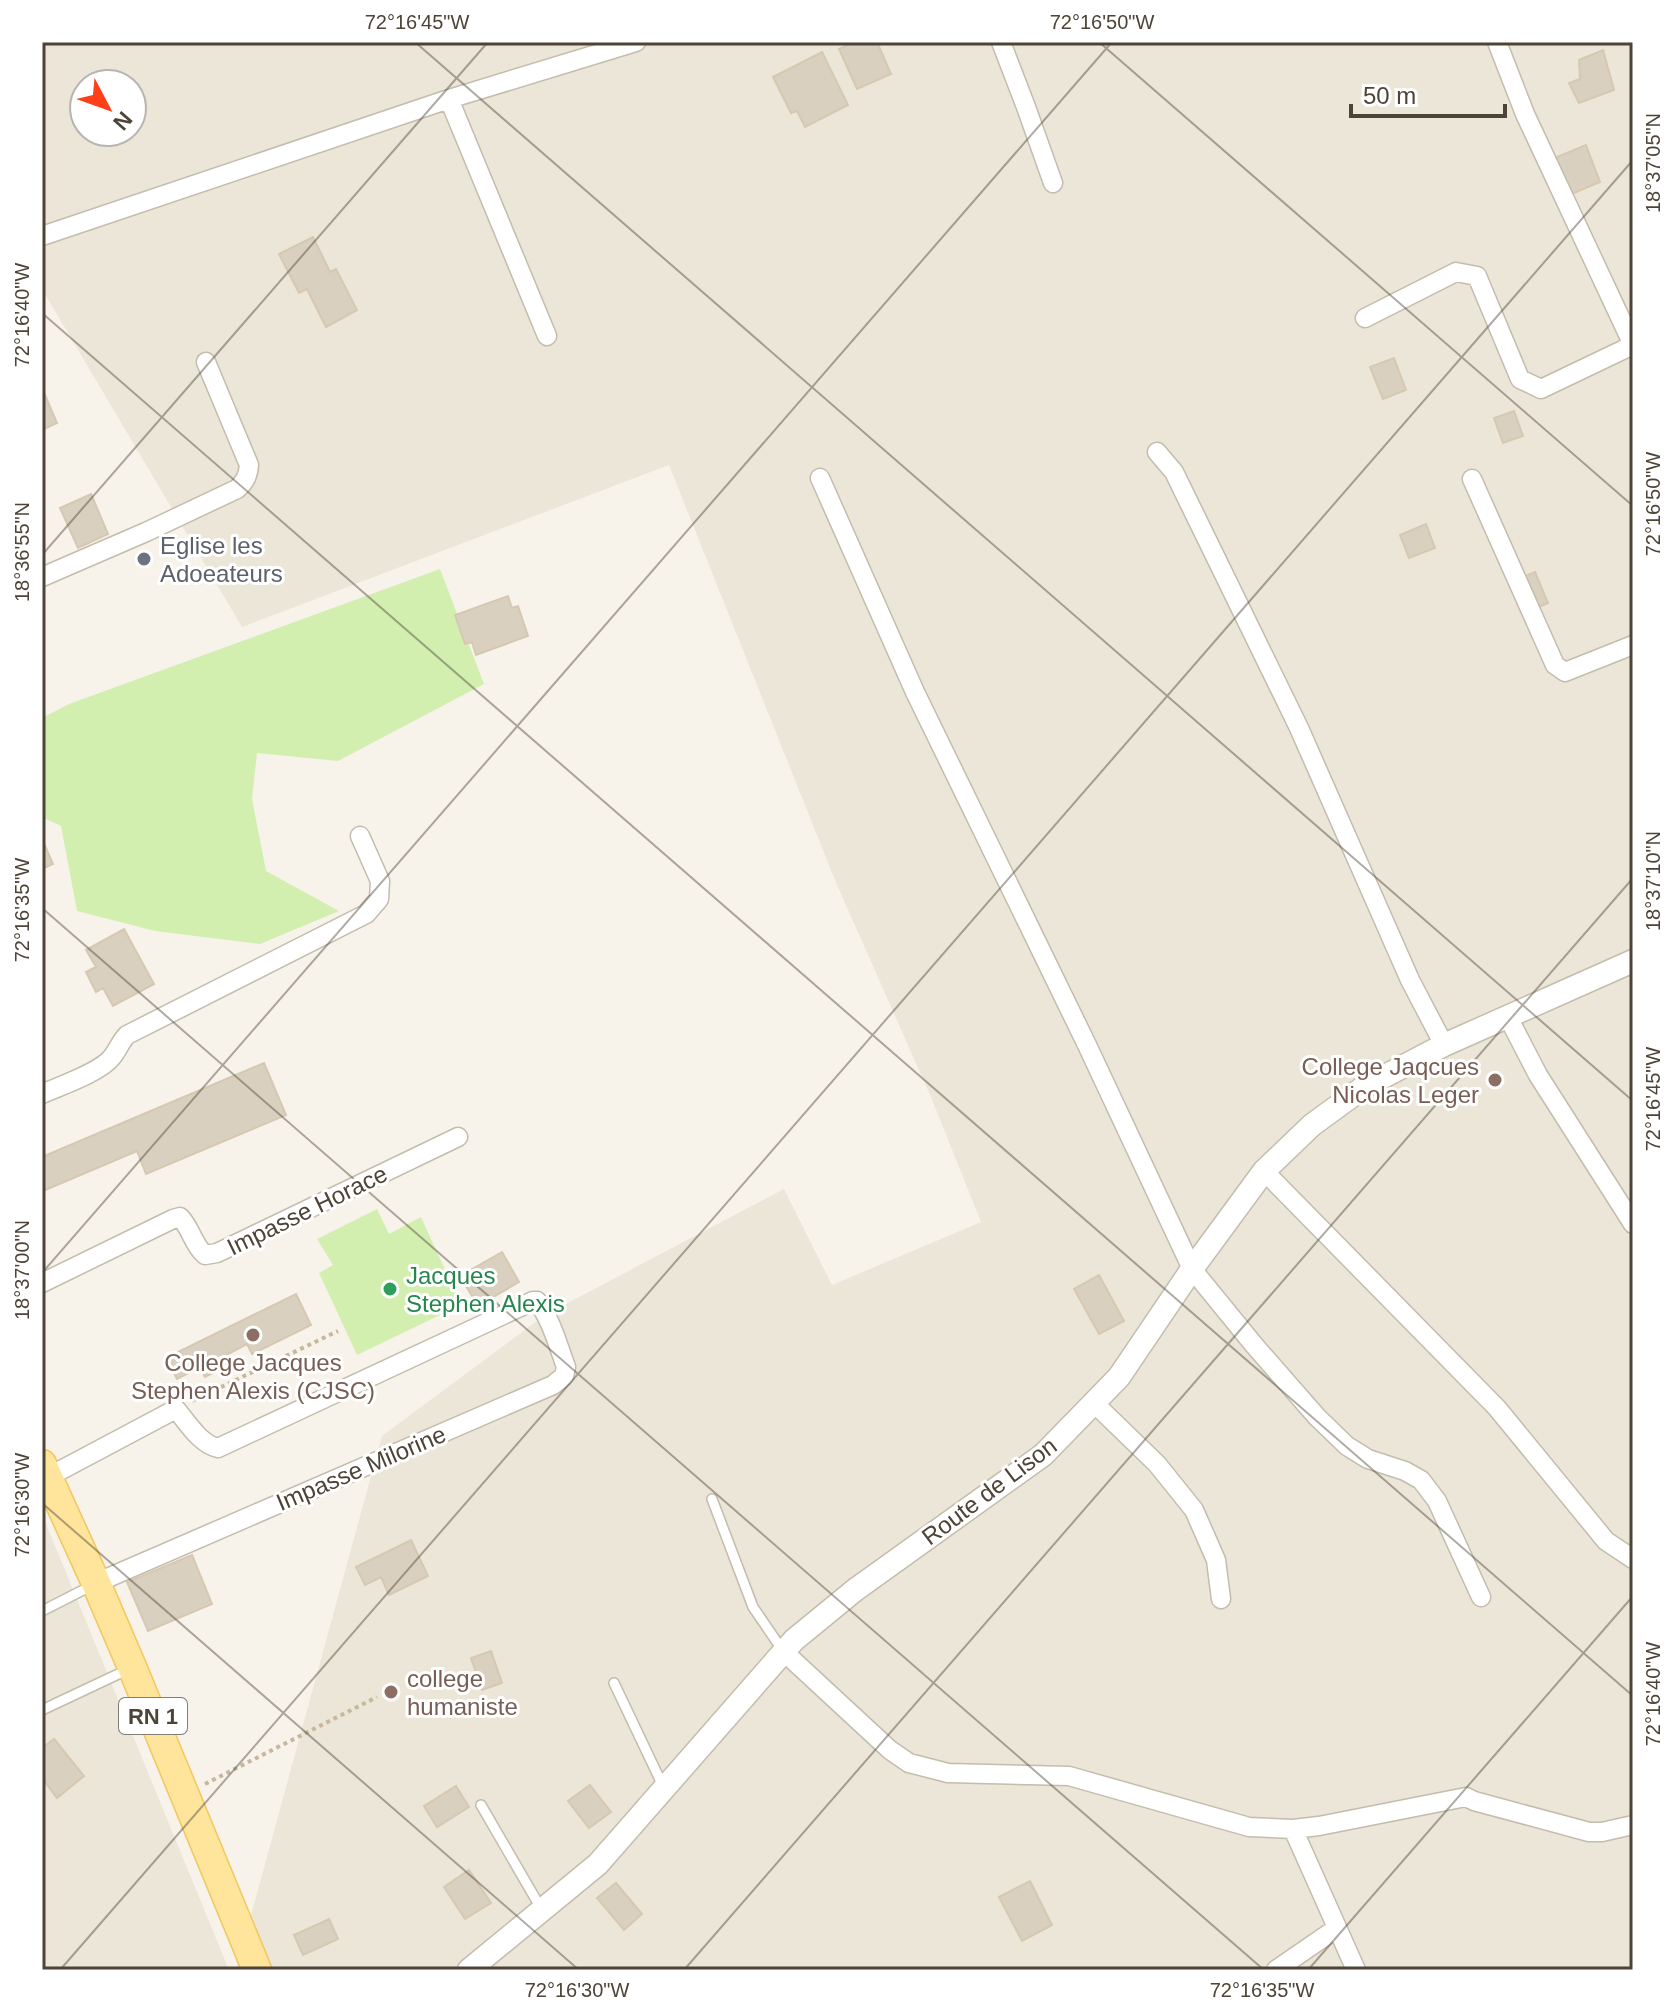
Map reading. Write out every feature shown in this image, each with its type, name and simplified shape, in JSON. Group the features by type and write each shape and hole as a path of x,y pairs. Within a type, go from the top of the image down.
{"main road":[{"name":"RN 1","path":"45,1471 132,1667 257,1970"}],"street":[{"path":"42,236 449,99 636,42"},
{"path":"1001,42 1053,183"},
{"path":"1365,318 1456,272 1477,276 1520,379 1541,389 1633,345 1525,114 1497,42"},
{"path":"449,99 547,336"},
{"path":"42,577 185,514 237,489 245,482 249,465 206,362"},
{"path":"1157,452 1174,472 1299,728 1410,980 1444,1045"},
{"path":"820,478 915,692 1192,1269 1317,1417 1347,1446 1368,1459 1405,1471 1421,1480 1437,1501 1481,1597"},
{"path":"1472,479 1555,665 1565,672 1633,645"},
{"path":"42,1094 103,1066 127,1035 366,914 379,899 380,881 360,836"},
{"name":"Route de Lison","path":"469,1970 598,1864 783,1651 855,1590 1043,1455 1119,1377 1192,1269 1264,1171 1312,1125 1364,1087 1444,1045 1633,961"},
{"path":"1508,1017 1538,1075 1633,1224"},
{"name":"Impasse Horace","path":"42,1283 180,1217 199,1250 205,1255 217,1253 458,1137"},
{"path":"1264,1171 1497,1408 1606,1541 1633,1559"},
{"name":"Impasse Milorine","path":"96,1583 553,1385 564,1376 566,1367 540,1303 533,1301 218,1448 204,1441 176,1409"},
{"path":"1094,1403 1157,1464 1194,1510 1216,1560 1221,1599"},
{"path":"45,1471 176,1409"},
{"path":"783,1651 882,1743 909,1763 948,1773 1069,1776 1249,1827 1293,1829 1319,1826 1466,1797 1589,1832 1633,1825"},
{"path":"1293,1829 1356,1970"},
{"path":"1276,1970 1337,1928"}],"lane":[{"path":"712,1499 753,1607 783,1651"},
{"path":"42,1611 96,1583"},
{"path":"42,1710 132,1667"},
{"path":"614,1683 664,1789"},
{"path":"481,1805 542,1910"}],"path":[{"path":"176,1409 338,1331"},
{"path":"185,1794 377,1697"}],"shaded area":[{"path":"42,42 1633,42 1633,1970 236,1970 382,1436 545,1315 784,1189 832,1285 981,1222 931,1097 837,885 669,465 242,627 42,289"},
{"path":"42,1514 229,1970 42,1970"}],"green space":[{"path":"440,569 484,684 338,761 257,753 252,799 266,871 339,911 260,944 155,931 77,911 61,826 42,817 42,718 69,704"},
{"name":"Jacques Stephen Alexis","path":"377,1209 389,1234 421,1217 461,1305 357,1355 319,1273 333,1265 317,1239"}],"building":[{"path":"853,42 877,42 891,74 857,89 839,49"},
{"path":"1603,50 1614,90 1579,103 1569,83 1580,79 1579,60"},
{"path":"822,52 848,105 805,127 797,111 791,113 773,77"},
{"path":"1586,145 1600,182 1567,196 1552,159"},
{"path":"313,237 330,272 336,269 357,310 326,327 307,289 299,293 279,254"},
{"path":"1394,358 1406,390 1383,399 1370,367"},
{"path":"42,388 57,423 42,430"},
{"path":"1514,411 1523,436 1503,443 1494,418"},
{"path":"91,494 108,534 78,548 60,508"},
{"path":"1426,524 1435,548 1409,558 1400,535"},
{"path":"1535,572 1548,603 1532,610 1519,579"},
{"path":"508,596 512,608 518,606 528,636 476,655 472,642 465,644 455,615"},
{"path":"42,839 53,864 42,869"},
{"path":"124,929 154,984 113,1006 103,988 96,992 86,972 96,967 86,950"},
{"path":"264,1063 286,1115 146,1174 137,1151 43,1191 42,1157"},
{"path":"502,1252 519,1282 478,1306 460,1276"},
{"path":"1099,1275 1124,1321 1099,1334 1074,1289"},
{"name":"College Jacques Stephen Alexis (CJSC)","path":"296,1294 311,1325 252,1354 247,1344 228,1354 233,1363 205,1377 200,1367 177,1379 166,1358"},
{"path":"411,1540 428,1576 389,1595 381,1577 365,1585 356,1567"},
{"path":"192,1555 212,1604 148,1631 127,1582"},
{"path":"491,1651 502,1683 482,1690 471,1658"},
{"path":"54,1739 84,1776 57,1798 42,1778 42,1748"},
{"path":"590,1785 611,1812 589,1828 568,1801"},
{"path":"456,1786 469,1807 437,1827 424,1806"},
{"path":"469,1870 491,1903 465,1919 444,1887"},
{"path":"1030,1881 1052,1925 1022,1941 999,1897"},
{"path":"616,1883 642,1914 624,1930 597,1898"},
{"path":"329,1919 338,1939 303,1955 294,1935"}],"place":[{"name":"Eglise les Adoeateurs","path":"144,559"},
{"name":"College Jaqcues Nicolas Leger","path":"1495,1080"},
{"name":"Jacques Stephen Alexis","path":"390,1289"},
{"name":"College Jacques Stephen Alexis (CJSC)","path":"253,1335"},
{"name":"college humaniste","path":"391,1692"}]}
